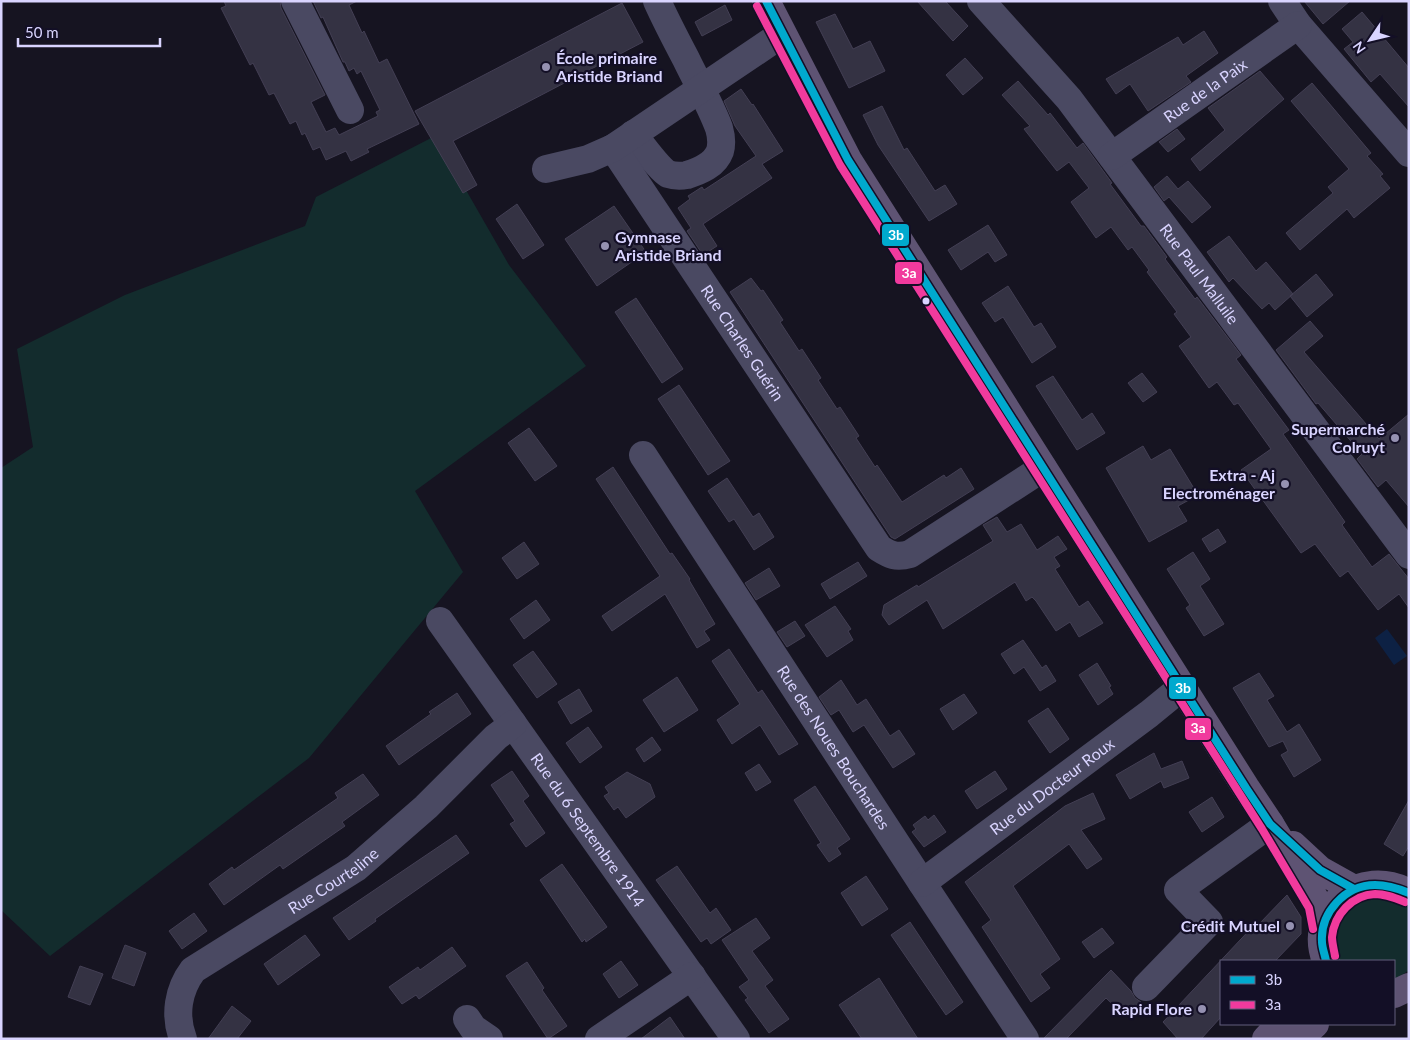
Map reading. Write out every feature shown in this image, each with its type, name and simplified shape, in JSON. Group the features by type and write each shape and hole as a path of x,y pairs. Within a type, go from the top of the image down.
{"main road":[{"path":"766,1 848,160 1270,824 1318,904 1323,950"},
{"path":"1270,824 1320,870 1354,889"},
{"path":"1380,884 1395,880 1409,872"},
{"path":"1323,950 1326,918 1337,901 1354,889 1371,884 1380,884 1391,885 1409,893"},
{"path":"1266,1039 1279,1025"},
{"path":"1299,1039 1314,1025"}],"street":[{"path":"295,1 350,110"},
{"path":"623,141 671,175 682,176 708,166 720,151 719,130 701,87 656,1"},
{"name":"Rue Paul Malluile","path":"981,1 1069,99 1409,555"},
{"path":"1282,1 1298,25 1409,153"},
{"name":"Rue de la Paix","path":"1112,156 1298,25"},
{"path":"546,169 588,159 623,141 782,34"},
{"name":"Rue Charles Guérin","path":"623,141 879,548 890,556 910,554 1043,468"},
{"name":"Rue des Noues Bouchardes","path":"643,455 1026,1039"},
{"name":"Rue du 6 Septembre 1914","path":"440,621 736,1039"},
{"name":"Rue du Docteur Roux","path":"922,883 1141,720 1182,687"},
{"name":"Rue Courteline","path":"183,1039 178,1025 179,1000 182,987 192,970 356,868 426,808 496,737 513,724"},
{"path":"1146,987 1209,922 1178,890 1270,824"},
{"path":"600,1039 692,976"},
{"path":"467,1019 473,1028 489,1039"}],"green space":[{"path":"435,136 509,265 586,366 415,491 463,572 309,758 50,956 1,910 1,468 33,447 17,349 125,295 305,226 316,197"},
{"path":"1371,895 1404,904 1409,909 1409,970 1395,980 1395,960 1339,960 1333,933 1342,912"}],"water":[{"path":"1387,629 1407,656 1394,665 1375,638"}],"building":[{"path":"224,1 280,1 281,8 325,95 311,102 326,132 335,128 339,135 378,116 376,112 380,110 361,71 357,74 354,68 349,71 345,62 343,62 323,17 321,18 313,1 357,1 349,5 362,33 364,31 379,63 387,59 419,124 367,149 369,152 351,161 346,151 326,160 320,147 313,150 305,133 302,135 296,121 290,124 274,93 269,95 253,63 250,65 221,8 226,6"},
{"path":"917,1 945,1 968,26 953,41"},
{"path":"1304,1 1350,1 1323,24"},
{"name":"École primaire Aristide Briand","path":"622,3 643,42 453,141 477,185 463,193 415,111"},
{"path":"725,5 732,20 702,36 695,22"},
{"path":"1362,12 1409,68 1409,107 1380,74 1371,82 1344,49 1353,42 1342,29"},
{"path":"835,14 853,49 870,41 885,71 849,88 816,22"},
{"path":"1204,31 1218,53 1186,76 1191,82 1148,111 1130,84 1116,94 1106,79 1178,37 1183,45"},
{"path":"965,58 983,78 963,95 946,75"},
{"path":"1260,71 1284,99 1200,171 1191,159 1225,130 1208,108"},
{"path":"1018,81 1048,115 1050,113 1077,148 1083,143 1112,183 1110,184 1167,257 1165,259 1195,299 1197,297 1241,355 1236,359 1289,430 1283,434 1345,522 1342,525 1372,567 1389,554 1409,579 1409,608 1399,594 1378,610 1348,571 1340,577 1315,544 1301,553 1241,470 1271,449 1238,403 1234,405 1217,382 1209,388 1179,346 1191,337 1174,314 1177,312 1147,272 1149,270 1132,247 1128,250 1111,227 1096,238 1071,202 1089,188 1069,162 1057,171 1024,129 1030,126 1002,95"},
{"path":"1312,83 1371,153 1367,156 1383,174 1380,176 1390,188 1354,218 1347,209 1300,250 1286,233 1333,193 1328,187 1349,169 1291,101"},
{"path":"741,89 753,104 783,151 762,164 772,178 703,224 717,246 703,255 687,231 691,228 678,208 690,199 688,196 702,187 704,190 756,156 735,126 724,101"},
{"path":"882,106 904,150 907,148 935,191 945,185 957,204 929,221 878,145 863,115"},
{"path":"1177,129 1185,139 1168,152 1159,142"},
{"path":"1167,176 1178,189 1188,181 1211,207 1192,223 1169,197 1164,201 1154,187"},
{"path":"517,204 544,245 523,259 496,219"},
{"name":"Gymnase Aristide Briand","path":"614,206 646,252 597,286 565,239"},
{"path":"988,225 1007,255 995,262 988,252 961,270 948,250"},
{"path":"1229,236 1256,271 1266,262 1293,294 1275,310 1269,303 1262,309 1233,278 1229,282 1207,252"},
{"path":"1316,274 1333,295 1307,317 1290,296"},
{"path":"751,278 761,291 763,290 783,320 780,322 799,351 802,349 821,378 818,380 837,409 840,407 859,436 856,438 875,467 877,465 902,502 944,475 946,478 961,468 974,489 895,539 891,537 730,292"},
{"path":"1008,286 1034,327 1041,323 1056,347 1032,363 1003,317 995,322 982,303"},
{"path":"636,298 683,369 662,383 615,312"},
{"path":"1310,321 1323,336 1304,352 1379,439 1409,414 1409,507 1386,480 1378,487 1357,459 1362,454 1318,403 1316,404 1276,350"},
{"path":"1142,373 1157,392 1143,402 1128,383"},
{"path":"1053,376 1082,420 1092,413 1105,433 1077,450 1036,386"},
{"path":"679,385 730,461 708,475 658,399"},
{"path":"529,428 557,466 535,481 508,443"},
{"path":"1143,446 1151,460 1170,449 1198,495 1178,506 1187,521 1149,542 1106,468"},
{"path":"613,467 670,554 672,553 690,579 715,624 704,631 710,640 697,648 665,594 612,631 602,616 660,576 596,479"},
{"path":"727,478 753,517 759,513 774,537 754,550 734,519 729,522 708,491"},
{"path":"997,517 1007,532 1021,524 1037,550 1058,536 1067,549 1054,557 1060,566 1055,569 1079,607 1088,601 1103,623 1079,637 1070,622 1056,631 1036,601 1032,597 1026,601 1015,582 943,629 927,600 889,625 882,615 884,605 917,585 918,587 993,541 983,525"},
{"path":"1218,529 1226,542 1210,552 1202,539"},
{"path":"524,542 539,564 517,579 502,558"},
{"path":"1193,552 1210,579 1200,586 1224,624 1204,636 1186,608 1190,605 1167,569"},
{"path":"858,562 867,576 830,599 821,584"},
{"path":"769,568 780,586 756,600 745,583"},
{"path":"536,600 550,620 524,639 510,619"},
{"path":"835,606 851,629 848,631 853,640 827,657 805,625"},
{"path":"795,621 805,636 787,647 777,632"},
{"path":"1023,640 1042,668 1046,665 1056,681 1040,691 1024,667 1014,674 1001,654"},
{"path":"729,649 758,693 762,690 798,744 779,755 760,725 732,744 717,720 740,704 712,661"},
{"path":"533,651 557,684 537,698 513,665"},
{"path":"1097,663 1111,686 1109,687 1113,694 1098,705 1079,675"},
{"path":"1259,673 1274,696 1267,700 1287,732 1299,724 1321,760 1294,777 1281,755 1288,751 1283,741 1269,747 1233,688"},
{"path":"677,677 698,710 664,732 643,700"},
{"path":"841,680 857,705 866,699 890,736 899,730 915,754 893,768 864,725 853,732 839,710 831,715 819,697"},
{"path":"579,689 592,711 571,724 558,702"},
{"path":"457,693 471,714 399,765 386,746 431,714 429,712"},
{"path":"964,694 977,713 953,730 940,709"},
{"path":"1048,708 1069,739 1050,753 1028,721"},
{"path":"588,727 602,747 580,763 566,743"},
{"path":"652,737 661,750 644,762 636,749"},
{"path":"1154,753 1161,769 1182,761 1189,778 1164,788 1161,781 1130,799 1116,775"},
{"path":"759,764 771,782 756,791 745,773"},
{"path":"512,771 529,796 523,801 545,833 526,847 510,824 515,821 491,785"},
{"path":"995,771 1007,789 977,809 965,791"},
{"path":"627,772 650,784 655,797 626,818 618,807 614,810 604,796 609,793 605,787"},
{"path":"363,774 379,795 342,822 345,826 283,869 280,865 224,905 209,884 232,867 234,870 338,798 335,793"},
{"path":"815,786 850,839 837,848 841,854 829,862 817,845 821,843 794,800"},
{"path":"1093,793 1105,819 1081,830 1102,859 1087,869 1069,844 1013,886 1060,959 1040,974 1050,988 1031,1002 982,927 991,920 965,882 1065,806"},
{"path":"1212,797 1224,817 1202,832 1189,812"},
{"path":"1409,800 1409,846 1403,856 1384,844"},
{"path":"934,815 946,832 924,847 912,832 916,829 913,825 925,816 928,820"},
{"path":"456,835 469,853 375,919 376,921 349,940 333,918"},
{"path":"562,864 607,927 586,942 585,939 582,942 540,880"},
{"path":"677,866 710,913 716,908 731,930 711,944 707,938 701,942 656,880"},
{"path":"866,876 888,909 862,926 841,893"},
{"path":"1287,895 1301,917 1301,934 1276,960 1221,960 1257,922 1259,924"},
{"path":"194,913 207,931 182,949 169,931"},
{"path":"756,918 770,938 752,951 773,980 765,986 789,1019 769,1033 745,1000 748,998 739,987 749,980 722,940"},
{"path":"910,922 963,1002 946,1015 891,935"},
{"path":"1102,928 1114,943 1094,958 1082,942"},
{"path":"305,935 320,955 278,985 264,964"},
{"path":"125,945 146,953 134,986 112,978"},
{"path":"452,947 466,966 419,999 416,995 402,1004 389,987 418,967 420,970"},
{"path":"621,961 638,985 619,998 603,974"},
{"path":"1220,961 1220,1018 1201,1039 1178,1039 1163,1022"},
{"path":"527,962 544,988 542,990 567,1026 548,1039 506,976"},
{"path":"80,966 103,974 90,1005 68,997"},
{"path":"1111,970 1131,991 1135,998 1141,1002 1126,1017 1106,998 1066,1039 1043,1039"},
{"path":"879,978 918,1039 862,1039 839,1005"},
{"path":"232,1006 251,1021 237,1039 208,1039"},
{"path":"670,1017 685,1039 641,1039"}],"transit line":[{"name":"3b","path":"766,1 848,160 1246,788 1270,824 1320,870 1354,889"},
{"name":"3a","path":"757,6 840,165 1262,829 1309,908 1313,929"},
{"name":"3b","path":"1326,960 1322,947 1322,931 1330,911 1345,895 1364,886 1375,885 1392,887 1409,893"},
{"name":"3a","path":"1335,956 1332,939 1333,929 1340,914 1352,902 1367,895 1375,894 1387,895 1405,902"}],"place":[{"name":"École primaire Aristide Briand","path":"546,67"},
{"name":"Gymnase Aristide Briand","path":"605,246"},
{"name":"Supermarché Colruyt","path":"1395,438"},
{"name":"Extra - Aj Electroménager","path":"1285,484"},
{"name":"Crédit Mutuel","path":"1290,926"},
{"name":"Rapid Flore","path":"1202,1009"}]}
